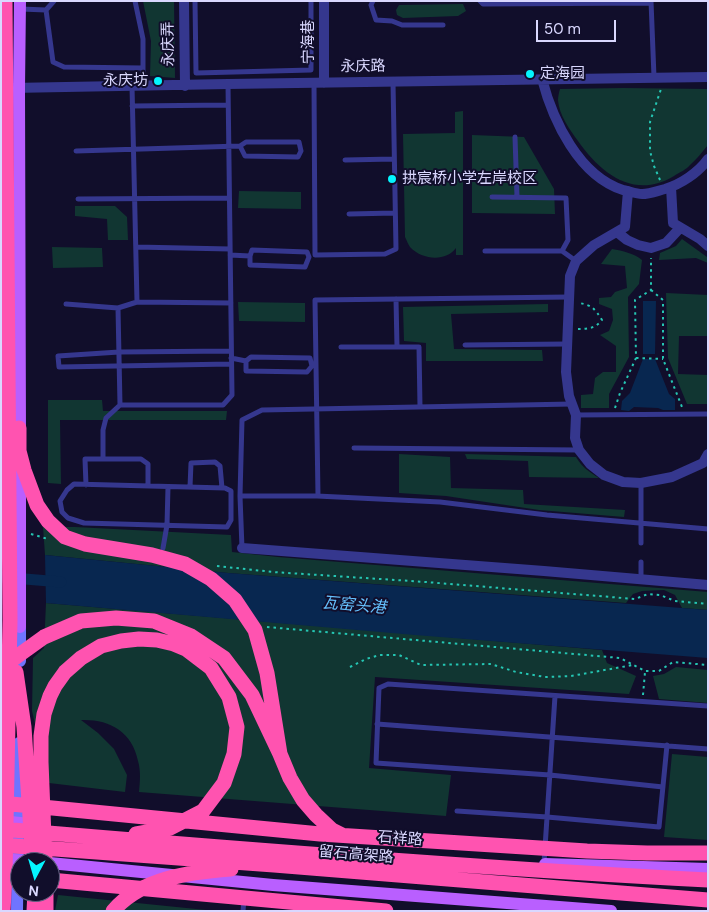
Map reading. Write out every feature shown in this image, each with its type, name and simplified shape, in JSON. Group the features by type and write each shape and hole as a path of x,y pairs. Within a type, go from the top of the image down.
{"highway":[{"path":"3,911 15,624 7,235 5,1"},
{"path":"7,235 16,278 19,451 37,505 48,521 65,537 85,544 152,555 185,564 211,579 235,600 255,630 267,673 280,754"},
{"path":"1,674 12,660 44,636 81,621 116,618 154,621 191,636 224,658 252,695 290,778 303,800 332,830 370,848 404,857 452,864"},
{"path":"15,624 32,852"},
{"path":"45,852 41,736 44,714 55,686 65,672 81,658 101,646 139,639 157,640 174,644 186,649 211,668 229,697 237,727 234,754 224,782 202,811 170,828 111,838"},
{"name":"留石高架路","path":"1,803 320,834 587,851 708,853"},
{"name":"留石高架路","path":"1,829 452,864 708,880"},
{"name":"留石高架路","path":"1,845 708,900"},
{"path":"113,911 141,888 182,875 274,866"},
{"path":"60,881 386,911"}],"main road":[{"path":"17,852 15,624 21,531 20,5"},
{"name":"石祥路","path":"1,821 283,848 544,864 708,869"},
{"path":"60,864 522,908 611,911"}],"street":[{"name":"永庆弄","path":"184,1 185,86"},
{"name":"宁海巷","path":"319,83 324,1"},
{"name":"永庆路","path":"1,89 708,77"},
{"path":"542,79 562,130 573,150 600,179 614,187 641,194 667,188 686,180 708,158"},
{"path":"667,188 673,223 708,246"},
{"path":"628,191 625,227 594,245 576,261 570,276 566,372 569,396 576,415 575,438 579,450 590,464 604,475 624,482 641,483 672,477 703,463 708,454"},
{"path":"617,232 626,240 651,248 666,243 680,228"},
{"path":"242,548 544,570 708,585"}],"lane":[{"path":"54,1 46,10 53,62 64,68 143,68"},
{"path":"135,1 142,39 143,86"},
{"path":"195,1 196,73 311,70 311,1"},
{"path":"373,1 371,4 376,20 392,20 402,25 444,25"},
{"path":"480,1 484,4 651,2 658,77"},
{"path":"20,5 46,10"},
{"path":"319,83 315,255 385,254 396,249 393,81"},
{"path":"102,459 103,430 106,418 120,405 223,405 232,395 228,84"},
{"path":"132,86 137,302"},
{"path":"132,106 228,105"},
{"path":"515,137 517,197"},
{"path":"76,151 133,148 229,147 240,146 246,142 299,142 301,151 298,157 244,156 240,146"},
{"path":"345,160 394,159"},
{"path":"492,197 566,198 568,240 562,251"},
{"path":"78,199 229,198"},
{"path":"348,214 395,213"},
{"path":"136,247 230,252 250,256"},
{"path":"252,250 306,252 309,257 305,267 250,266 250,256 252,250"},
{"path":"485,251 562,251 576,261"},
{"path":"396,299 397,347"},
{"path":"318,496 315,300 569,301"},
{"path":"66,304 118,308 137,302 231,303"},
{"path":"118,308 120,405"},
{"path":"465,344 567,344"},
{"path":"341,347 419,347 420,407"},
{"path":"231,351 119,352 58,356 59,367 231,364"},
{"path":"231,358 246,361 251,357 310,358 312,366 307,372 246,371 246,361"},
{"path":"242,548 240,496 242,420 262,410 572,404"},
{"path":"576,415 708,414"},
{"path":"354,448 579,450"},
{"path":"86,485 85,459 141,459 148,464 148,486"},
{"path":"190,487 191,463 215,462 220,466 222,488"},
{"path":"641,483 641,543"},
{"path":"74,484 86,485 222,488 231,491 231,520 227,527 84,523 68,518 62,512 60,501 63,495 74,484"},
{"path":"163,548 167,525 168,487"},
{"path":"240,496 318,496 440,502 547,515 708,529"},
{"path":"641,562 641,580"},
{"path":"663,787 550,775 376,763 379,688 388,684 708,706"},
{"path":"544,864 555,696"},
{"path":"378,724 708,749"},
{"path":"457,811 659,827 667,745"},
{"path":"243,911 245,882"},
{"path":"357,911 359,892"}],"path":[{"path":"658,77 660,94 650,122 650,151 654,166 667,188"},
{"path":"651,248 651,290 662,300 663,358 685,414"},
{"path":"613,414 620,393 636,358 635,300 651,290"},
{"path":"568,328 587,329 598,325 602,320 597,311 589,304 569,301"},
{"path":"636,358 663,358"},
{"path":"21,531 48,539"},
{"path":"210,566 635,599 648,594 660,595 675,601 708,604"},
{"path":"265,627 620,658 645,671 659,670 673,662 708,665"},
{"path":"350,667 380,655 399,655 421,665 490,664 516,672 545,676 571,676 633,665"},
{"path":"643,702 645,671"}],"green space":[{"path":"143,1 174,1 175,78 150,76 151,41"},
{"path":"463,4 466,11 458,16 403,18 397,15 396,10 399,5"},
{"path":"560,89 708,89 708,145 687,168 660,183 633,184 620,180 608,173 587,153 563,117 558,100"},
{"path":"463,111 463,255 456,255 456,248 446,256 427,257 410,247 405,237 403,134 455,133 455,112"},
{"path":"472,135 524,137 554,189 555,214 472,213"},
{"path":"239,191 301,192 301,209 238,208"},
{"path":"75,206 115,206 127,217 128,240 108,240 107,219 75,216"},
{"path":"682,239 707,257 708,263 696,258 659,260 660,253 676,246"},
{"path":"52,247 102,248 103,267 53,268"},
{"path":"612,249 631,254 642,260 639,284 628,297 629,357 609,394 609,408 581,408 581,395 593,394 595,378 603,372 616,372 616,346 600,335 609,331 613,320 612,309 599,304 599,298 611,297 615,292 627,288 625,266 601,264"},
{"path":"666,293 708,295 708,336 679,336 678,374 708,375 708,404 687,404 668,358"},
{"path":"238,302 305,303 305,322 239,321"},
{"path":"548,304 548,312 451,314 454,349 542,350 543,361 426,361 426,343 404,341 403,307"},
{"path":"48,400 102,400 103,411 227,411 226,420 60,420 61,484 48,483"},
{"path":"399,454 450,457 451,488 523,490 524,504 625,510 624,517 539,510 446,496 399,493"},
{"path":"465,454 576,457 586,469 599,478 529,477 528,461 467,459"},
{"path":"43,527 231,535 232,552 708,592 708,610 682,608 675,595 664,590 642,591 633,594 626,603 228,573 45,555"},
{"path":"46,603 602,650 607,663 636,676 629,694 375,677 369,768 451,775 446,816 139,792 139,765 130,742 118,729 91,720 81,720 114,749 127,775 125,792 49,783 32,711 33,658 44,648"},
{"path":"676,667 708,670 708,703 659,699 653,676 664,674"},
{"path":"672,754 708,757 708,840 664,837"},
{"path":"60,895 216,911 55,911 57,902 60,902"}],"water":[{"path":"643,301 656,301 655,354 643,354"},
{"path":"643,359 655,359 669,394 675,399 675,410 634,407 629,411 621,410 622,401 630,393"},
{"path":"45,555 228,573 708,610 708,658 46,603"}],"waterway":[{"name":"瓦窑头港","path":"1,577 61,582"}],"place":[{"name":"定海园","path":"530,74"},
{"name":"永庆坊","path":"158,81"},
{"name":"拱宸桥小学左岸校区","path":"392,179"}]}
